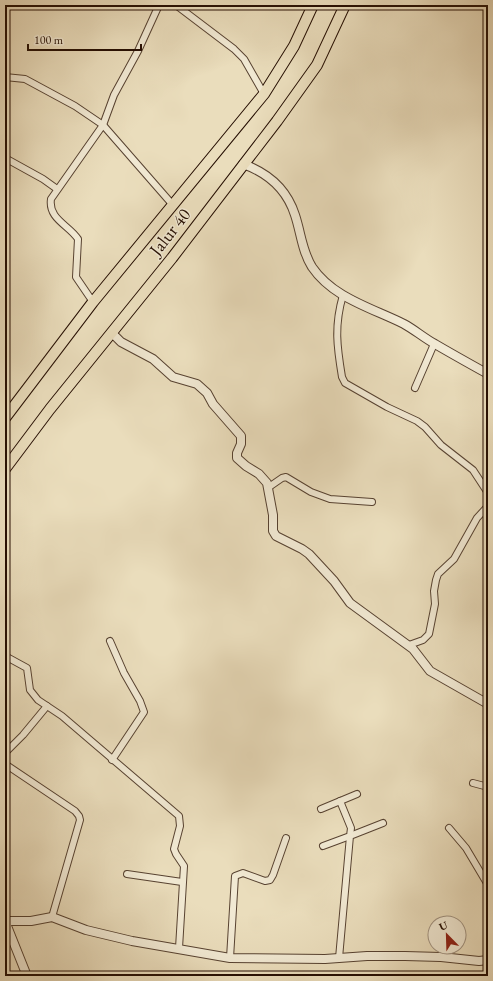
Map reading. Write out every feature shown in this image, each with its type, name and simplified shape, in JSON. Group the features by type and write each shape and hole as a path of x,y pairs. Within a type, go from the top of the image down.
{"highway":[{"name":"Jalur 40","path":"5,418 93,302 172,204 264,94 294,46 313,5"},
{"name":"Jalur 40","path":"5,469 50,409 234,179 277,121 317,65 345,5"}],"street":[{"path":"93,302 76,277 78,239 52,211 51,199 56,189 103,125 114,95 138,51 159,5"},
{"path":"176,5 234,48 244,59 264,94"},
{"path":"5,77 25,79 62,98 103,125 172,204"},
{"path":"5,158 43,178 56,189"},
{"path":"244,164 254,168 275,182 288,197 295,216 304,250 312,266 324,283 343,295 405,325 434,344 488,374"},
{"path":"343,295 338,314 336,337 342,377 345,383 425,427 441,445 473,470 488,494"},
{"path":"112,333 121,342 153,359 173,377 197,384 207,393 213,404 241,436 242,444 237,453 237,458 262,477 269,487 273,515 273,531 276,536 302,548 334,581 350,603 409,646 430,671 488,704"},
{"path":"415,388 434,344"},
{"path":"269,487 286,477 311,492 330,499 372,502"},
{"path":"409,646 423,640 429,634 436,604 434,591 438,574 454,559 477,518 488,506"},
{"path":"110,641 144,712 112,760"},
{"path":"6,657 27,668 32,694 62,716 179,816 180,826 174,849 183,864 179,948"},
{"path":"5,753 23,735 47,706"},
{"path":"5,764 75,811 79,816 80,820 73,850 52,917"},
{"path":"473,783 488,787"},
{"path":"321,809 357,794"},
{"path":"339,958 351,828 340,801"},
{"path":"323,846 383,823"},
{"path":"449,828 466,848 488,885"},
{"path":"230,958 235,876 243,873 264,881 270,880 286,838"},
{"path":"127,874 182,882"},
{"path":"27,976 5,921 31,921 52,917 86,930 132,941 230,958 412,956 479,961 488,960"}]}
